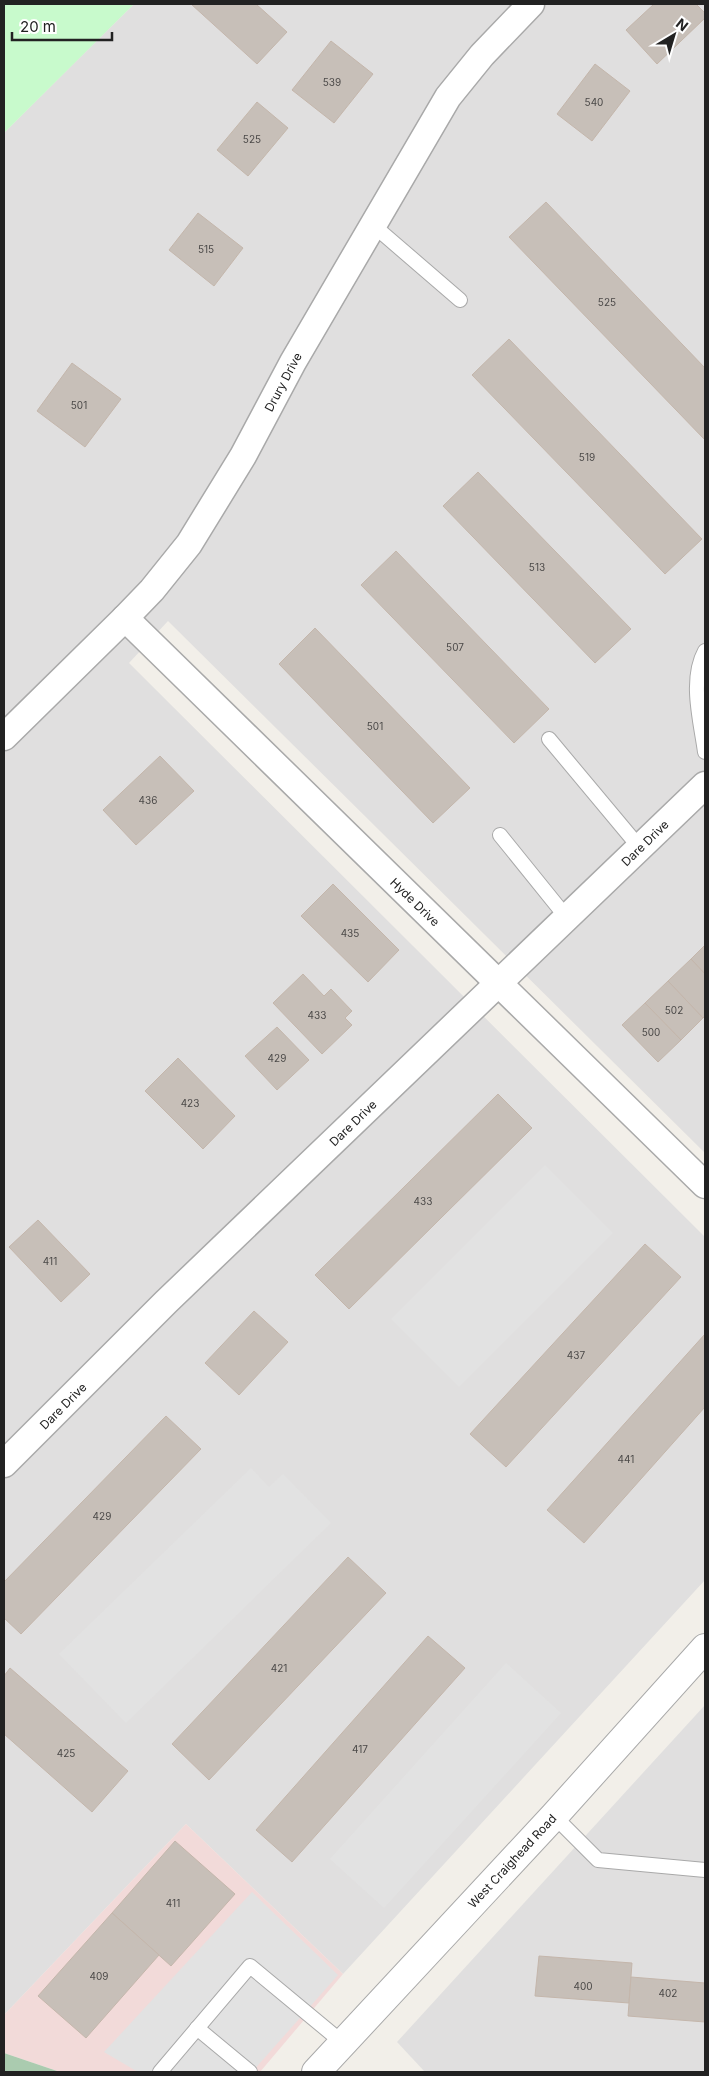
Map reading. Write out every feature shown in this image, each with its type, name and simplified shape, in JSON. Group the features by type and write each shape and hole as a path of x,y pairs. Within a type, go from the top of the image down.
{"street":[{"name":"Drury Drive","path":"4,737 152,590 189,544 243,456 293,362 448,97 482,55 531,4"},
{"name":"Hyde Drive","path":"125,618 705,1185"},
{"name":"Dare Drive","path":"4,1464 166,1302 705,785"},
{"name":"West Craighead Road","path":"316,2072 554,1816 705,1648"}],"lane":[{"path":"373,225 460,300"},
{"path":"705,651 701,658 697,686 705,752"},
{"path":"549,739 640,848"},
{"path":"500,835 567,918"},
{"path":"554,1816 598,1860 705,1870"},
{"path":"160,2072 250,1966 343,2043"},
{"path":"197,2028 250,2072"}],"shaded area":[{"path":"134,4 705,4 705,1153 168,621 129,663 705,1237 705,1580 343,1974 186,1824 4,2015 4,133"},
{"path":"545,1165 613,1233 459,1387 391,1319"},
{"path":"251,1468 269,1487 283,1474 331,1523 126,1723 59,1654"},
{"path":"506,1663 561,1713 384,1908 330,1859"},
{"path":"705,1705 705,2072 425,2072 397,2042"},
{"path":"186,1824 343,1974 260,2072 60,2072 4,2053 4,2015"},
{"path":"252,1892 338,1975 252,2072 138,2072 104,2052"}],"green space":[{"path":"4,4 134,4 4,133"},
{"path":"4,2053 60,2072 4,2072"}],"building":[{"path":"191,4 256,4 287,32 257,64"},
{"path":"654,4 696,4 705,13 705,18 657,64 626,30"},
{"path":"331,41 373,74 334,123 292,90"},
{"path":"595,64 630,91 592,141 557,114"},
{"path":"257,102 288,128 248,176 217,150"},
{"path":"546,202 705,368 705,440 509,237"},
{"path":"198,213 243,248 214,286 169,250"},
{"path":"509,339 702,539 665,574 472,375"},
{"path":"72,363 121,399 85,447 37,411"},
{"path":"478,472 631,629 595,663 443,506"},
{"path":"396,551 549,709 514,743 361,585"},
{"path":"315,628 470,788 433,823 279,664"},
{"path":"160,756 194,791 136,845 103,810"},
{"path":"333,884 399,950 368,982 301,916"},
{"path":"705,945 705,974 691,959"},
{"path":"691,959 705,974 705,1016 703,1018 668,981"},
{"path":"303,974 324,996 331,989 352,1011 345,1018 352,1025 322,1054 273,1003"},
{"path":"668,981 703,1018 681,1040 645,1003"},
{"path":"645,1003 681,1040 658,1062 622,1025"},
{"path":"277,1027 309,1060 277,1090 245,1056"},
{"path":"178,1058 235,1116 203,1149 145,1091"},
{"path":"498,1094 532,1128 349,1309 315,1275"},
{"path":"38,1220 90,1274 61,1302 9,1247"},
{"path":"645,1244 681,1277 506,1467 470,1434"},
{"path":"254,1311 288,1342 239,1395 205,1363"},
{"path":"705,1334 705,1407 584,1543 547,1510"},
{"path":"166,1416 201,1449 21,1634 4,1618 4,1582"},
{"path":"348,1557 386,1593 209,1780 172,1744"},
{"path":"428,1636 465,1668 292,1862 256,1830"},
{"path":"10,1668 128,1771 92,1812 4,1734 4,1676"},
{"path":"175,1841 235,1894 171,1966 112,1913"},
{"path":"112,1913 159,1955 86,2038 38,1996"},
{"path":"539,1956 632,1963 629,2003 535,1996"},
{"path":"631,1977 705,1983 705,2022 628,2016"}]}
